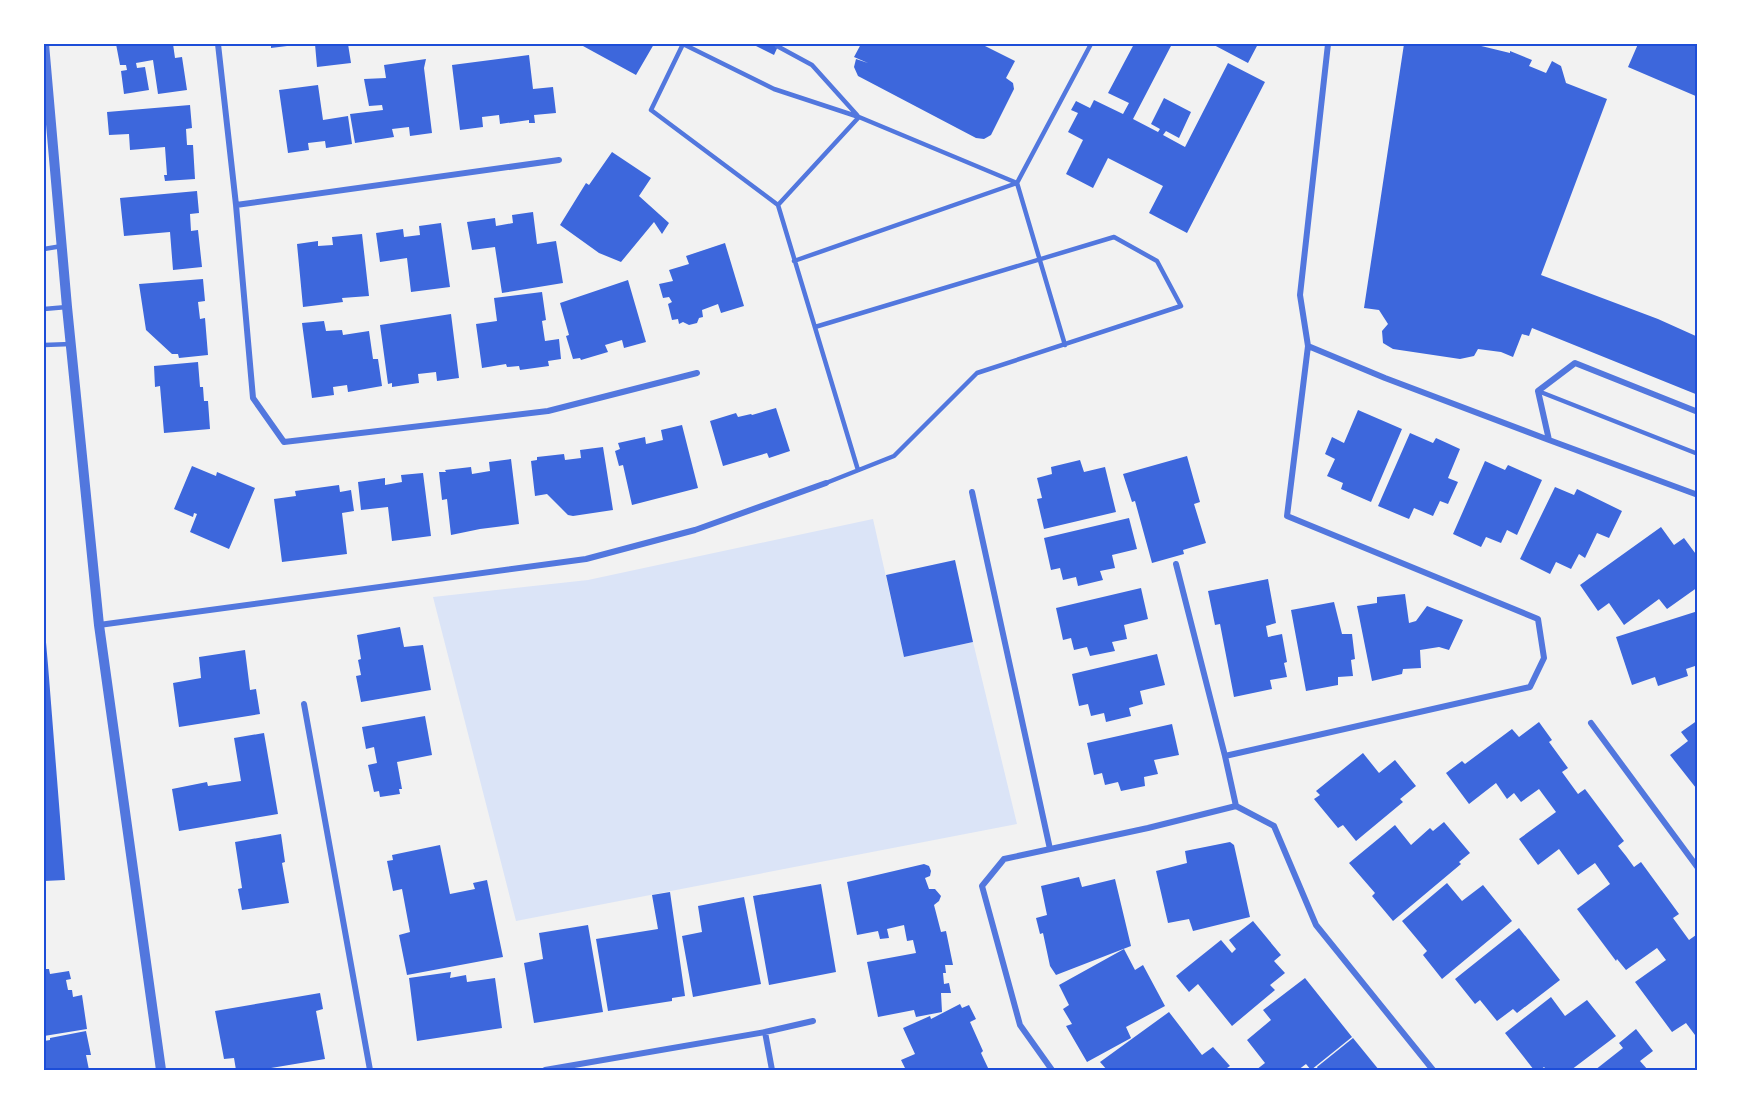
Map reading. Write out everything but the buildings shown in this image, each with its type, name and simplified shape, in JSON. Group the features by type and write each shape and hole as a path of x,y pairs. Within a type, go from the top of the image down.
{"street":[{"path":"44,44 67,307 99,625 161,1071"},
{"path":"218,44 254,398 284,442 548,411 697,373"},
{"path":"1226,756 1530,687 1544,658 1538,619 1287,516 1308,346 1300,295 1328,44"},
{"path":"236,205 559,160"},
{"path":"1308,346 1385,378 1698,495"},
{"path":"1549,440 1538,391 1575,363 1698,411"},
{"path":"99,625 586,559 694,530 826,483"},
{"path":"972,492 1050,849"},
{"path":"1176,564 1226,756 1236,806"},
{"path":"304,704 370,1071"},
{"path":"1591,723 1698,868"},
{"path":"1052,1071 1020,1025 982,886 1004,860 1236,806 1274,826 1316,925 1433,1071"},
{"path":"545,1071 765,1032 813,1021"},
{"path":"765,1032 772,1071"}],"lane":[{"path":"858,470 778,205 651,110 683,44 774,89 858,117 1017,183"},
{"path":"794,261 1017,183 1091,44"},
{"path":"777,46 812,65 858,117"},
{"path":"778,205 858,117"},
{"path":"1017,183 1065,345"},
{"path":"814,327 1114,237 1157,261 1181,306 977,373 894,456 826,483"},
{"path":"44,249 63,246"},
{"path":"44,309 67,307"},
{"path":"44,345 72,344"},
{"path":"1538,391 1698,454"}],"shaded area":[{"path":"873,519 904,657 973,642 1017,824 516,921 433,597 588,580"}]}
